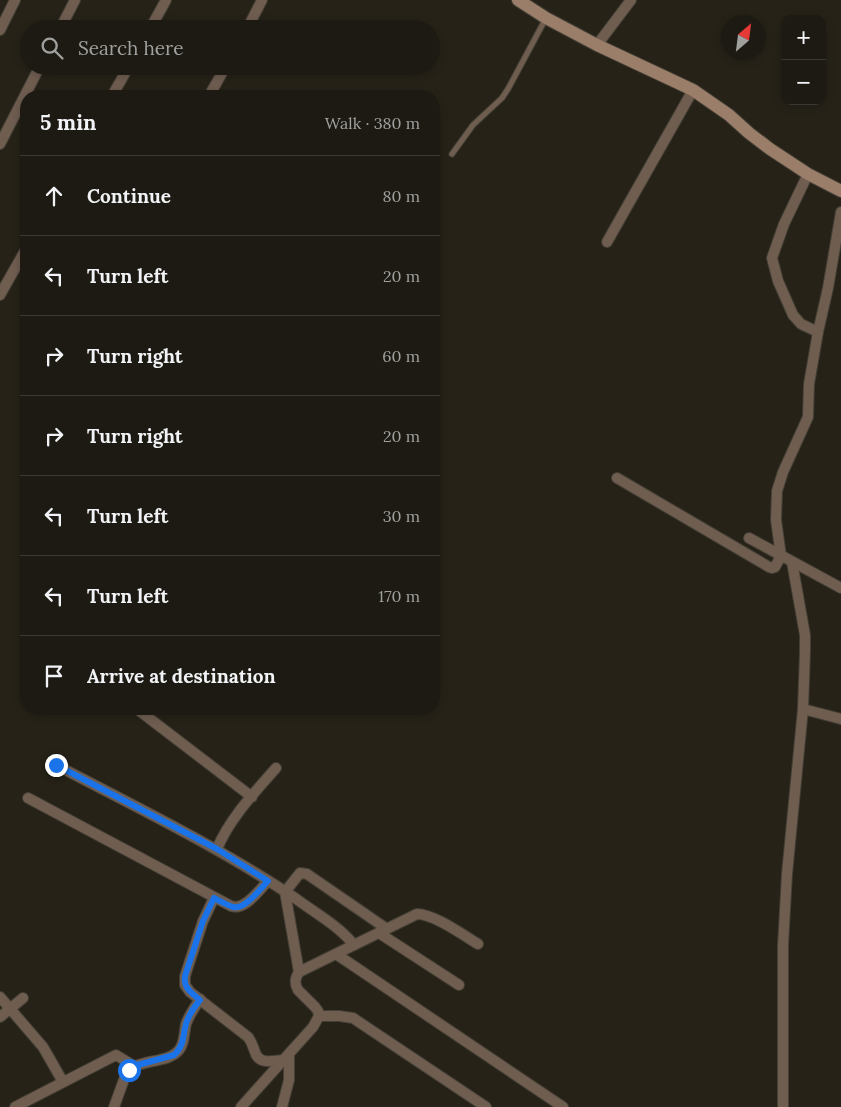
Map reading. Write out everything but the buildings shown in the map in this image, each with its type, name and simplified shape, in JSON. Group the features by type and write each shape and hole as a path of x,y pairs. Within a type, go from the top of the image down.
{"street":[{"path":"0,30 15,0"},
{"path":"65,20 75,0"},
{"path":"155,20 166,0"},
{"path":"251,20 262,0"},
{"path":"518,0 546,18 597,45 693,90 729,115 770,149 808,174 841,192"},
{"path":"597,45 631,0"},
{"path":"28,90 35,75"},
{"path":"115,90 124,75"},
{"path":"212,90 221,75"},
{"path":"607,242 693,90"},
{"path":"0,144 20,105"},
{"path":"808,174 784,224 772,258 778,281 793,315 801,324 818,332"},
{"path":"617,478 769,567 775,567 781,556 776,520 777,491 808,417 809,384 841,212"},
{"path":"0,295 20,260"},
{"path":"750,538 841,588"},
{"path":"783,1107 783,946 788,865 803,709 805,652 792,562"},
{"path":"803,709 841,720"},
{"path":"145,715 252,797"},
{"path":"56,765 217,849 338,928 349,944"},
{"path":"217,849 225,833 276,768"},
{"path":"28,798 231,906 239,907 245,905 268,881"},
{"path":"241,1107 313,1027 319,1016 318,1011 295,986 295,980 299,972 285,892 298,875 307,874 459,985"},
{"path":"214,898 203,921 185,976 185,985 190,992 248,1037 252,1042 258,1059 269,1062 286,1057"},
{"path":"299,972 336,954 349,944 383,931 417,914 432,917 478,944"},
{"path":"336,954 562,1107"},
{"path":"0,997 43,1047 63,1082"},
{"path":"0,1018 23,998"},
{"path":"114,1107 129,1070 134,1066 174,1055 180,1050 190,1014 200,1000"},
{"path":"319,1016 353,1018 486,1107"},
{"path":"14,1107 116,1055 134,1066"},
{"path":"282,1107 289,1080 286,1057"}],"lane":[{"path":"452,154 473,125 498,102 508,89 546,18"}],"route":[{"path":"56,765 217,849 268,881 245,905 239,907 235,908 214,898 203,921 185,976 185,985 200,1000 190,1014 182,1046 174,1055 134,1066 129,1070"}]}
